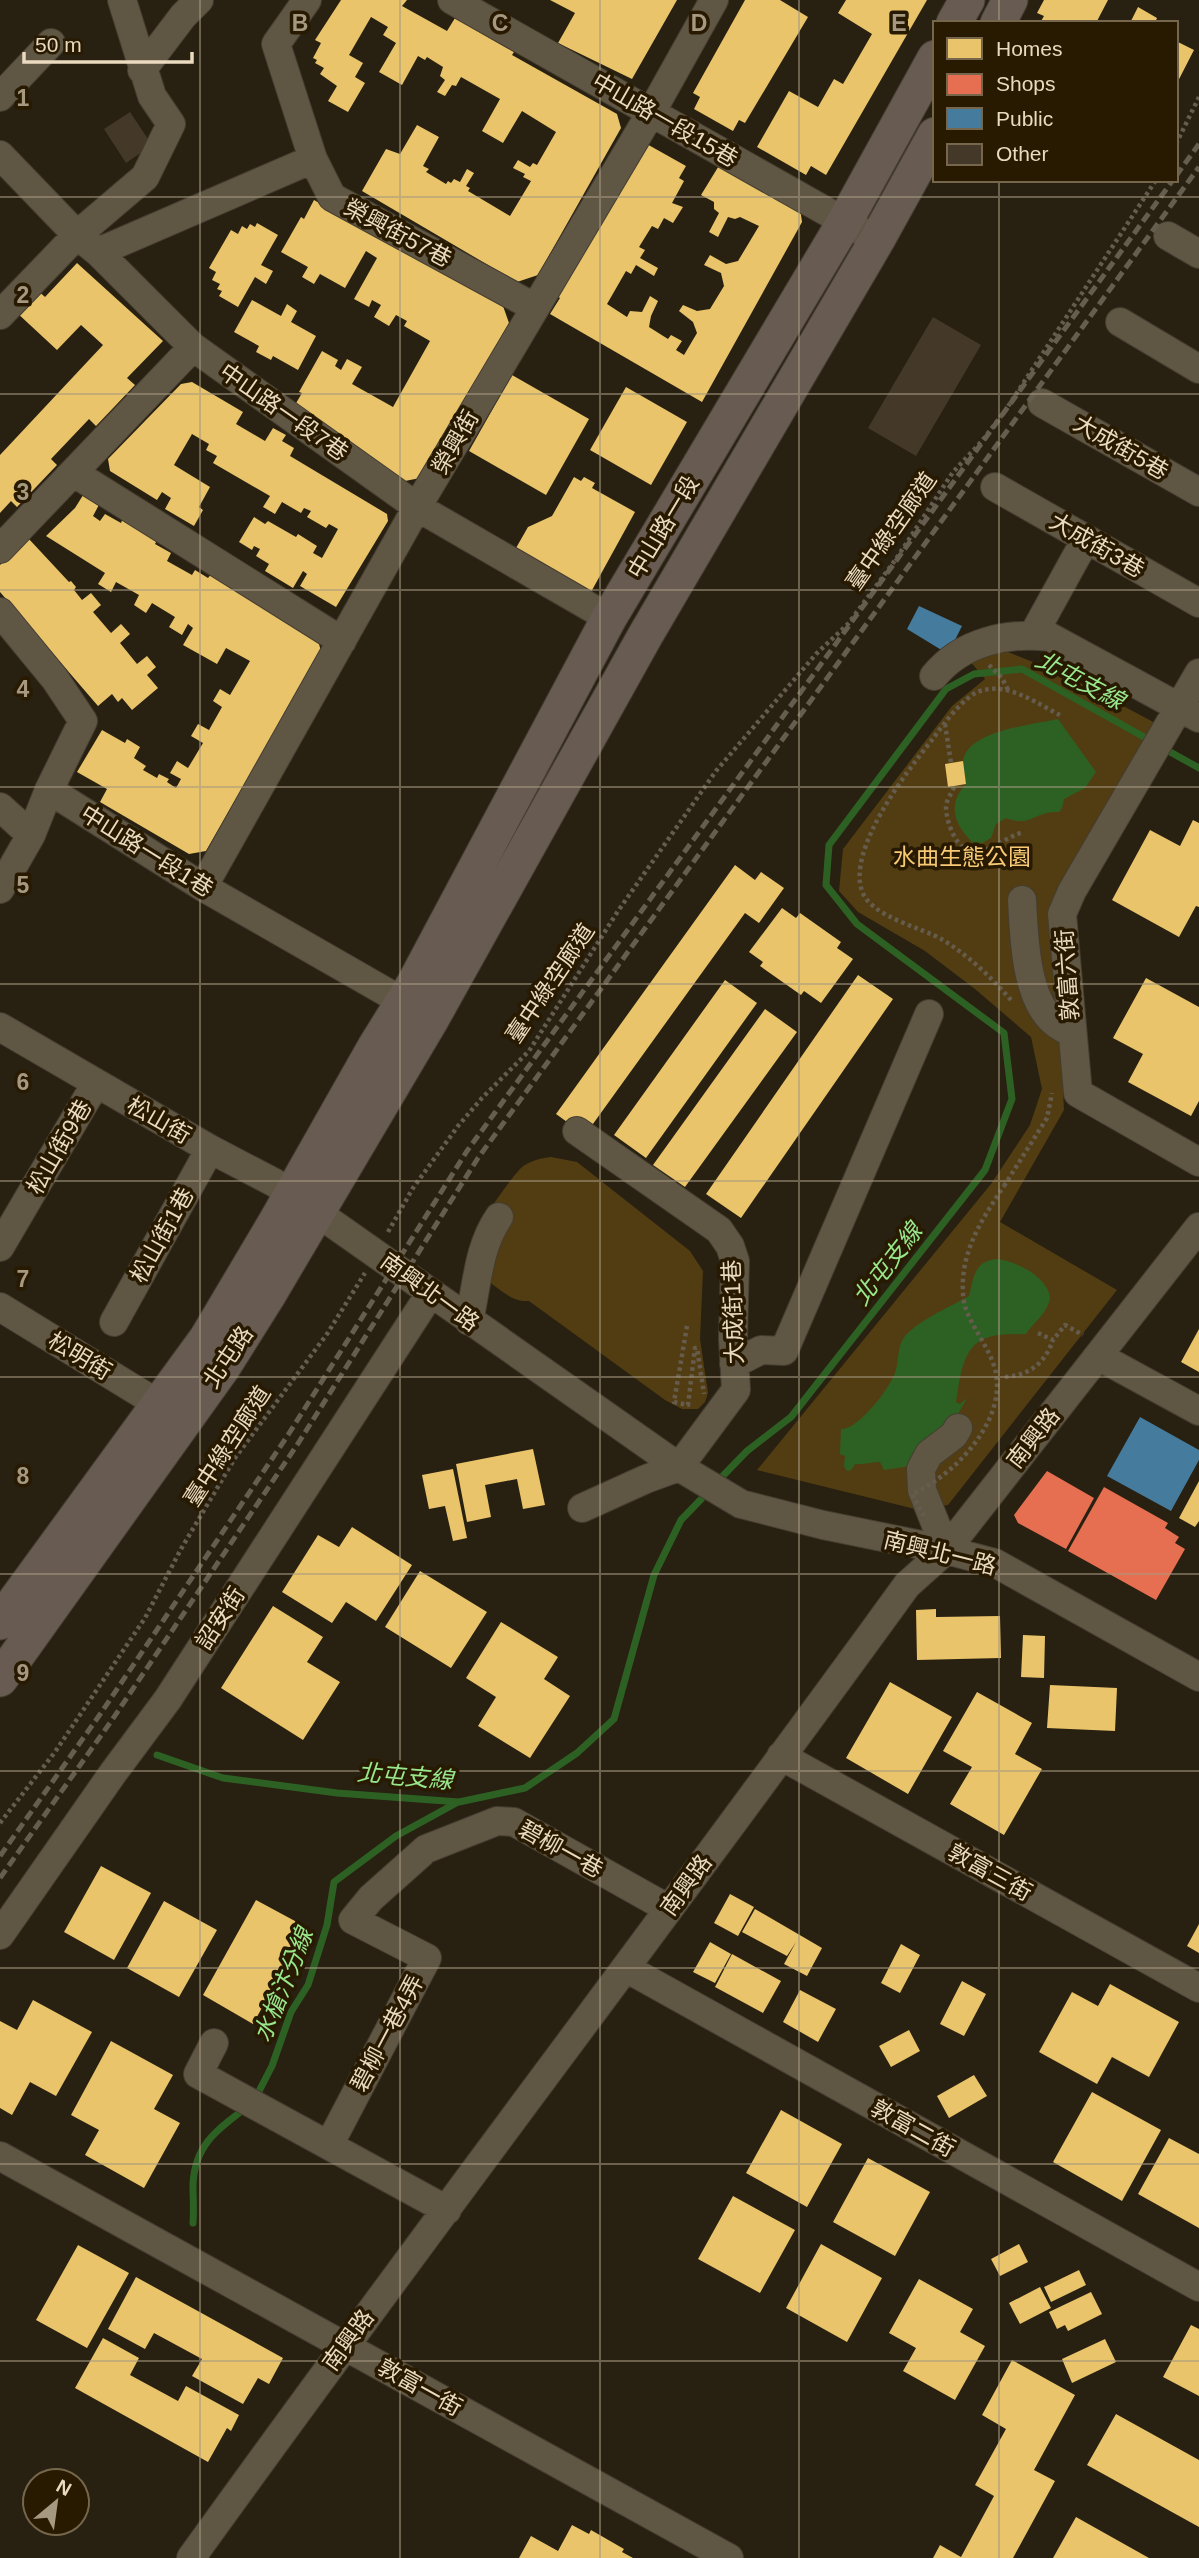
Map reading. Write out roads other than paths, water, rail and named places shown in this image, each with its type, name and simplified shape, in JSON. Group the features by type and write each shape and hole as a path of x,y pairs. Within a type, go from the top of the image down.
{"main road":[{"path":"955,21 967,0"},
{"path":"999,21 1010,0"},
{"name":"中山路一段","path":"418,1010 609,618 844,223 933,62"},
{"name":"中山路一段","path":"418,1010 645,636 877,240 933,139"},
{"name":"北屯路","path":"0,1679 223,1367 305,1203 374,1047 418,1010"},
{"name":"北屯路","path":"0,1622 305,1203"}],"street":[{"path":"0,315 88,243 145,177 171,124 152,96 122,0"},
{"name":"榮興街57巷","path":"307,0 276,44 313,159 332,197 534,307"},
{"name":"中山路一段15巷","path":"452,0 877,240"},
{"name":"榮興街","path":"203,887 417,507 652,111 714,0"},
{"path":"142,70 186,5"},
{"path":"0,97 51,43"},
{"name":"中山路一段7巷","path":"0,155 193,347 417,507 609,618"},
{"path":"88,243 313,159"},
{"path":"1167,236 1199,254"},
{"path":"1120,322 1199,369"},
{"path":"0,550 193,347"},
{"name":"大成街5巷","path":"1042,402 1199,492"},
{"path":"74,473 342,641"},
{"name":"大成街3巷","path":"995,487 1199,603"},
{"path":"1033,635 1086,539"},
{"path":"0,612 55,679 83,720 49,790 32,835 0,889"},
{"path":"934,676 942,667 982,641 1033,635 1050,637 1190,713"},
{"name":"敦富六街","path":"1199,674 1190,713 1146,768 1072,891 1062,914 1078,1093 1199,1162"},
{"name":"中山路一段1巷","path":"49,790 203,887 418,1010"},
{"path":"0,807 32,835"},
{"path":"1022,900 1027,959 1037,997 1051,1020 1071,1033"},
{"path":"734,1364 761,1350 784,1351 929,1013"},
{"name":"松山街","path":"0,1027 305,1203"},
{"name":"松山街9巷","path":"0,1247 96,1083"},
{"name":"大成街1巷","path":"577,1132 719,1230 730,1246 735,1261 736,1390 679,1467"},
{"name":"松山街1巷","path":"114,1322 210,1149"},
{"name":"南興北一路","path":"305,1203 430,1294 679,1467 741,1504 995,1563 1199,1677"},
{"path":"469,1321 482,1252 499,1217"},
{"name":"南興路","path":"191,2558 344,2345 447,2210 907,1585 946,1550 1091,1346 1199,1227"},
{"name":"詔安街","path":"0,1934 168,1699 430,1294"},
{"name":"松明街","path":"0,1307 160,1405"},
{"path":"1091,1346 1199,1412"},
{"path":"946,1550 923,1503 921,1469 924,1461 937,1446 954,1435 958,1429"},
{"path":"582,1508 679,1467"},
{"name":"敦富三街","path":"781,1756 1199,1988"},
{"name":"碧柳一巷","path":"353,1920 371,1898 426,1849 497,1821 514,1822 669,1909"},
{"name":"碧柳一巷4弄","path":"329,2145 427,1958 353,1920"},
{"name":"敦富二街","path":"626,1968 1199,2287"},
{"path":"214,2043 198,2074 447,2210"},
{"name":"敦富一街","path":"0,2156 729,2558"}],"waterway":[{"name":"北屯支線","path":"716,1483 747,1451 791,1417 985,1170 1012,1099 1004,1033 857,924 826,885 829,845 946,689 974,674 1022,669 1153,742"},
{"name":"北屯支線","path":"1163,748 1199,768"},
{"name":"北屯支線","path":"157,1755 223,1778 337,1793 459,1802 525,1788 577,1753 614,1719 654,1575 681,1520 708,1492"},
{"name":"水槍汴分線","path":"255,2099 272,2066 291,2012 308,1985 327,1925 334,1882 396,1836 458,1802"},
{"name":"水槍汴分線","path":"193,2223 193,2184 198,2158 218,2130 247,2107"}],"railway":[{"path":"1178,173 1199,144"},
{"path":"0,1878 112,1720 299,1442 478,1158 1199,167"},
{"path":"0,1856 101,1713 288,1435 467,1151 1172,182"}],"park label":[{"name":"水曲生態公園","path":"962,857"}]}
